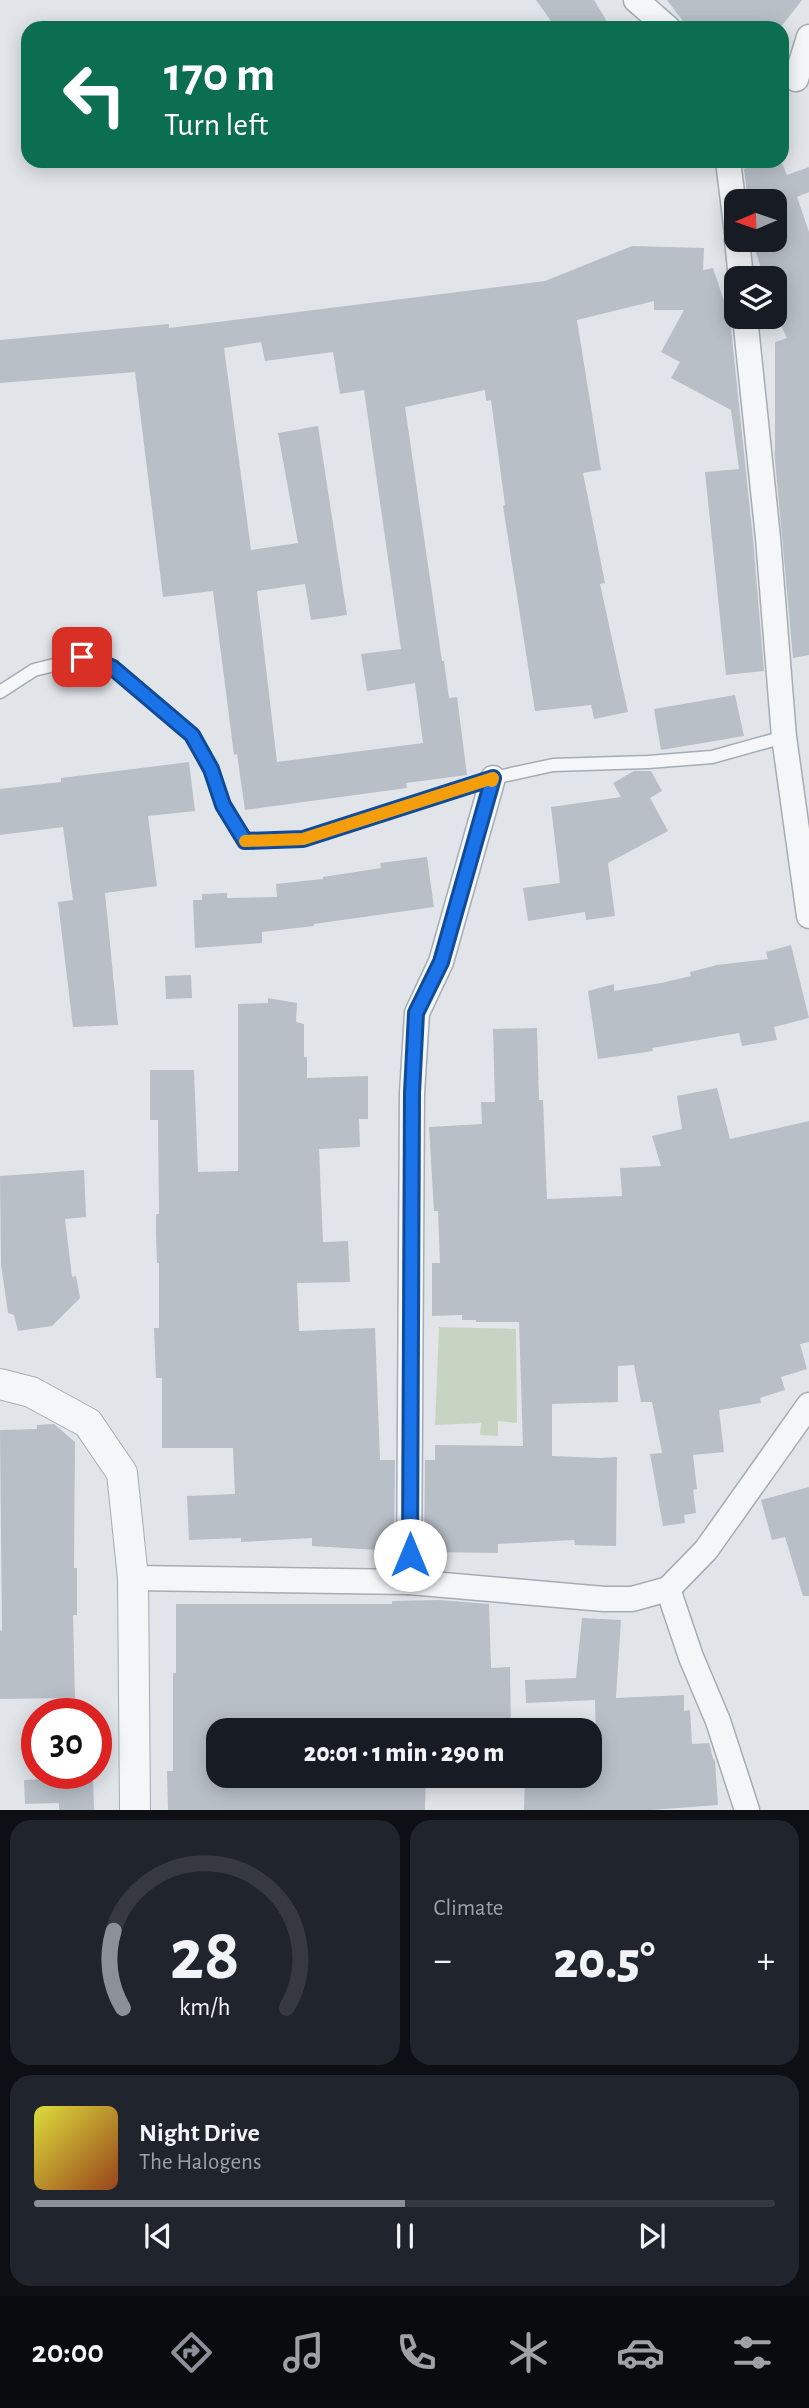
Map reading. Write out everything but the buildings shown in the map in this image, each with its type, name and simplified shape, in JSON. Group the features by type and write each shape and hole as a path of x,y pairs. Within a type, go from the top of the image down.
{"street":[{"path":"636,0 660,21"},
{"path":"796,82 809,37"},
{"path":"729,168 732,189"},
{"path":"746,329 768,538 784,737 809,916"},
{"path":"409,1582 412,1093 416,1013 441,962 493,778"},
{"path":"0,1384 31,1392 88,1423 122,1473 133,1578 135,1810"},
{"path":"133,1578 409,1582 604,1600 632,1599 668,1589 706,1550 809,1405"},
{"path":"668,1589 691,1657 718,1721 747,1810"}],"lane":[{"path":"0,692 34,670 82,657 113,668 192,735 211,769 223,805 245,841 303,839 493,778 553,765 712,757 784,737"}],"green space":[{"path":"439,1327 516,1329 517,1423 498,1421 498,1436 480,1435 481,1423 435,1425"}],"slow traffic":[{"path":"245,841 303,839 493,778 492,781"}],"route":[{"path":"82,657 113,668 192,735 211,769 223,805 245,841 303,839 493,778 441,962 416,1013 412,1093 410,1555"}]}
